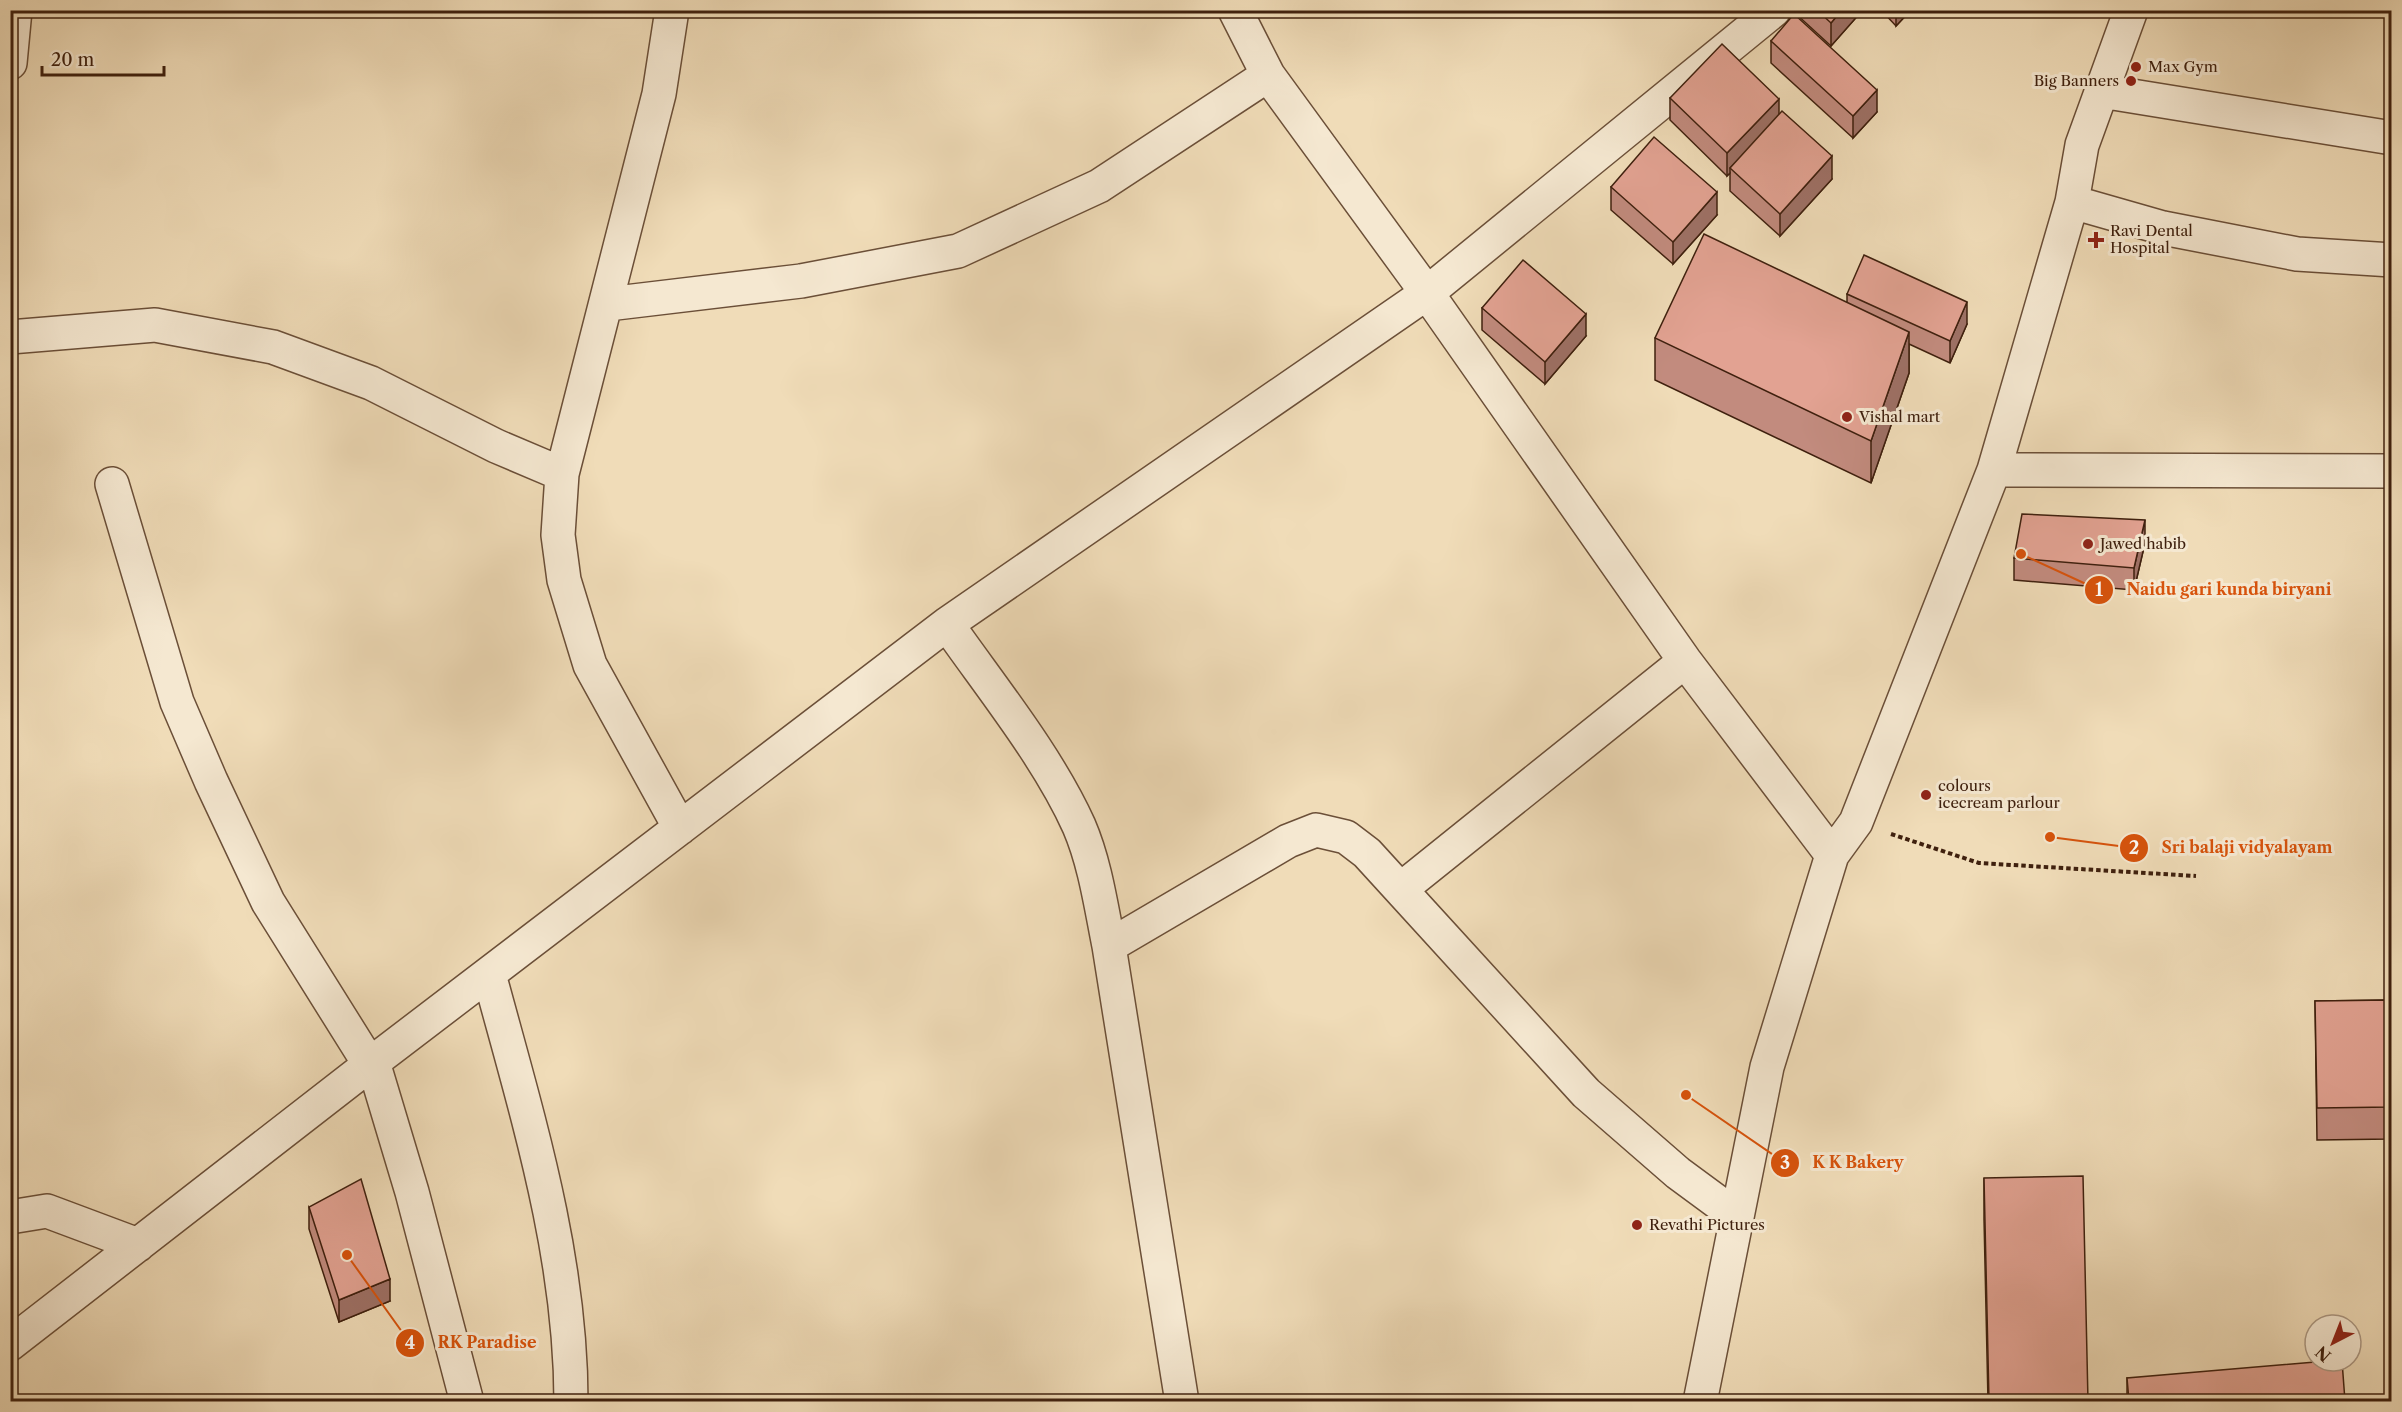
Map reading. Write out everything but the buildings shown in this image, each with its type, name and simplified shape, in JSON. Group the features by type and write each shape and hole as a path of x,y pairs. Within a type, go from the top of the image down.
{"street":[{"path":"10,63 15,10"},
{"path":"672,10 659,94 608,304 562,474 558,535 564,580 590,665 680,828"},
{"path":"1235,10 1268,75 1427,293 1685,661 1832,855"},
{"path":"10,1344 371,1063 947,624 1427,293 1774,10"},
{"path":"1700,1401 1735,1215 1767,1067 1832,855 1856,822 1994,470 2072,202 2082,145 2131,10"},
{"path":"608,304 801,281 958,251 1099,186 1268,75"},
{"path":"2101,91 2391,138"},
{"path":"2072,202 2163,228 2297,254 2391,260"},
{"path":"10,337 155,325 273,347 371,383 496,447 562,474"},
{"path":"1994,470 2391,471"},
{"path":"112,484 177,702 211,781 267,902 371,1063 412,1192 467,1401"},
{"path":"947,624 1049,771 1079,827 1095,881 1109,946 1182,1401"},
{"path":"1401,889 1685,661"},
{"path":"1109,946 1288,841 1316,830 1346,837 1368,853 1586,1093 1678,1173 1735,1215"},
{"path":"489,974 545,1180 571,1347 571,1401"},
{"path":"10,1217 47,1211 138,1245"}],"path":[{"path":"1856,822 1979,863 2196,876"}],"place":[{"name":"Max Gym","path":"2136,67"},
{"name":"Big Banners","path":"2131,81"},
{"name":"Ravi Dental Hospital","path":"2096,240"},
{"name":"Vishal mart","path":"1847,417"},
{"name":"Jawed habib","path":"2088,544"},
{"name":"Naidu gari kunda biryani","path":"2021,554"},
{"name":"colours icecream parlour","path":"1926,795"},
{"name":"Sri balaji vidyalayam","path":"2050,837"},
{"name":"K K Bakery","path":"1686,1095"},
{"name":"Revathi Pictures","path":"1637,1225"},
{"name":"RK Paradise","path":"347,1255"}]}
